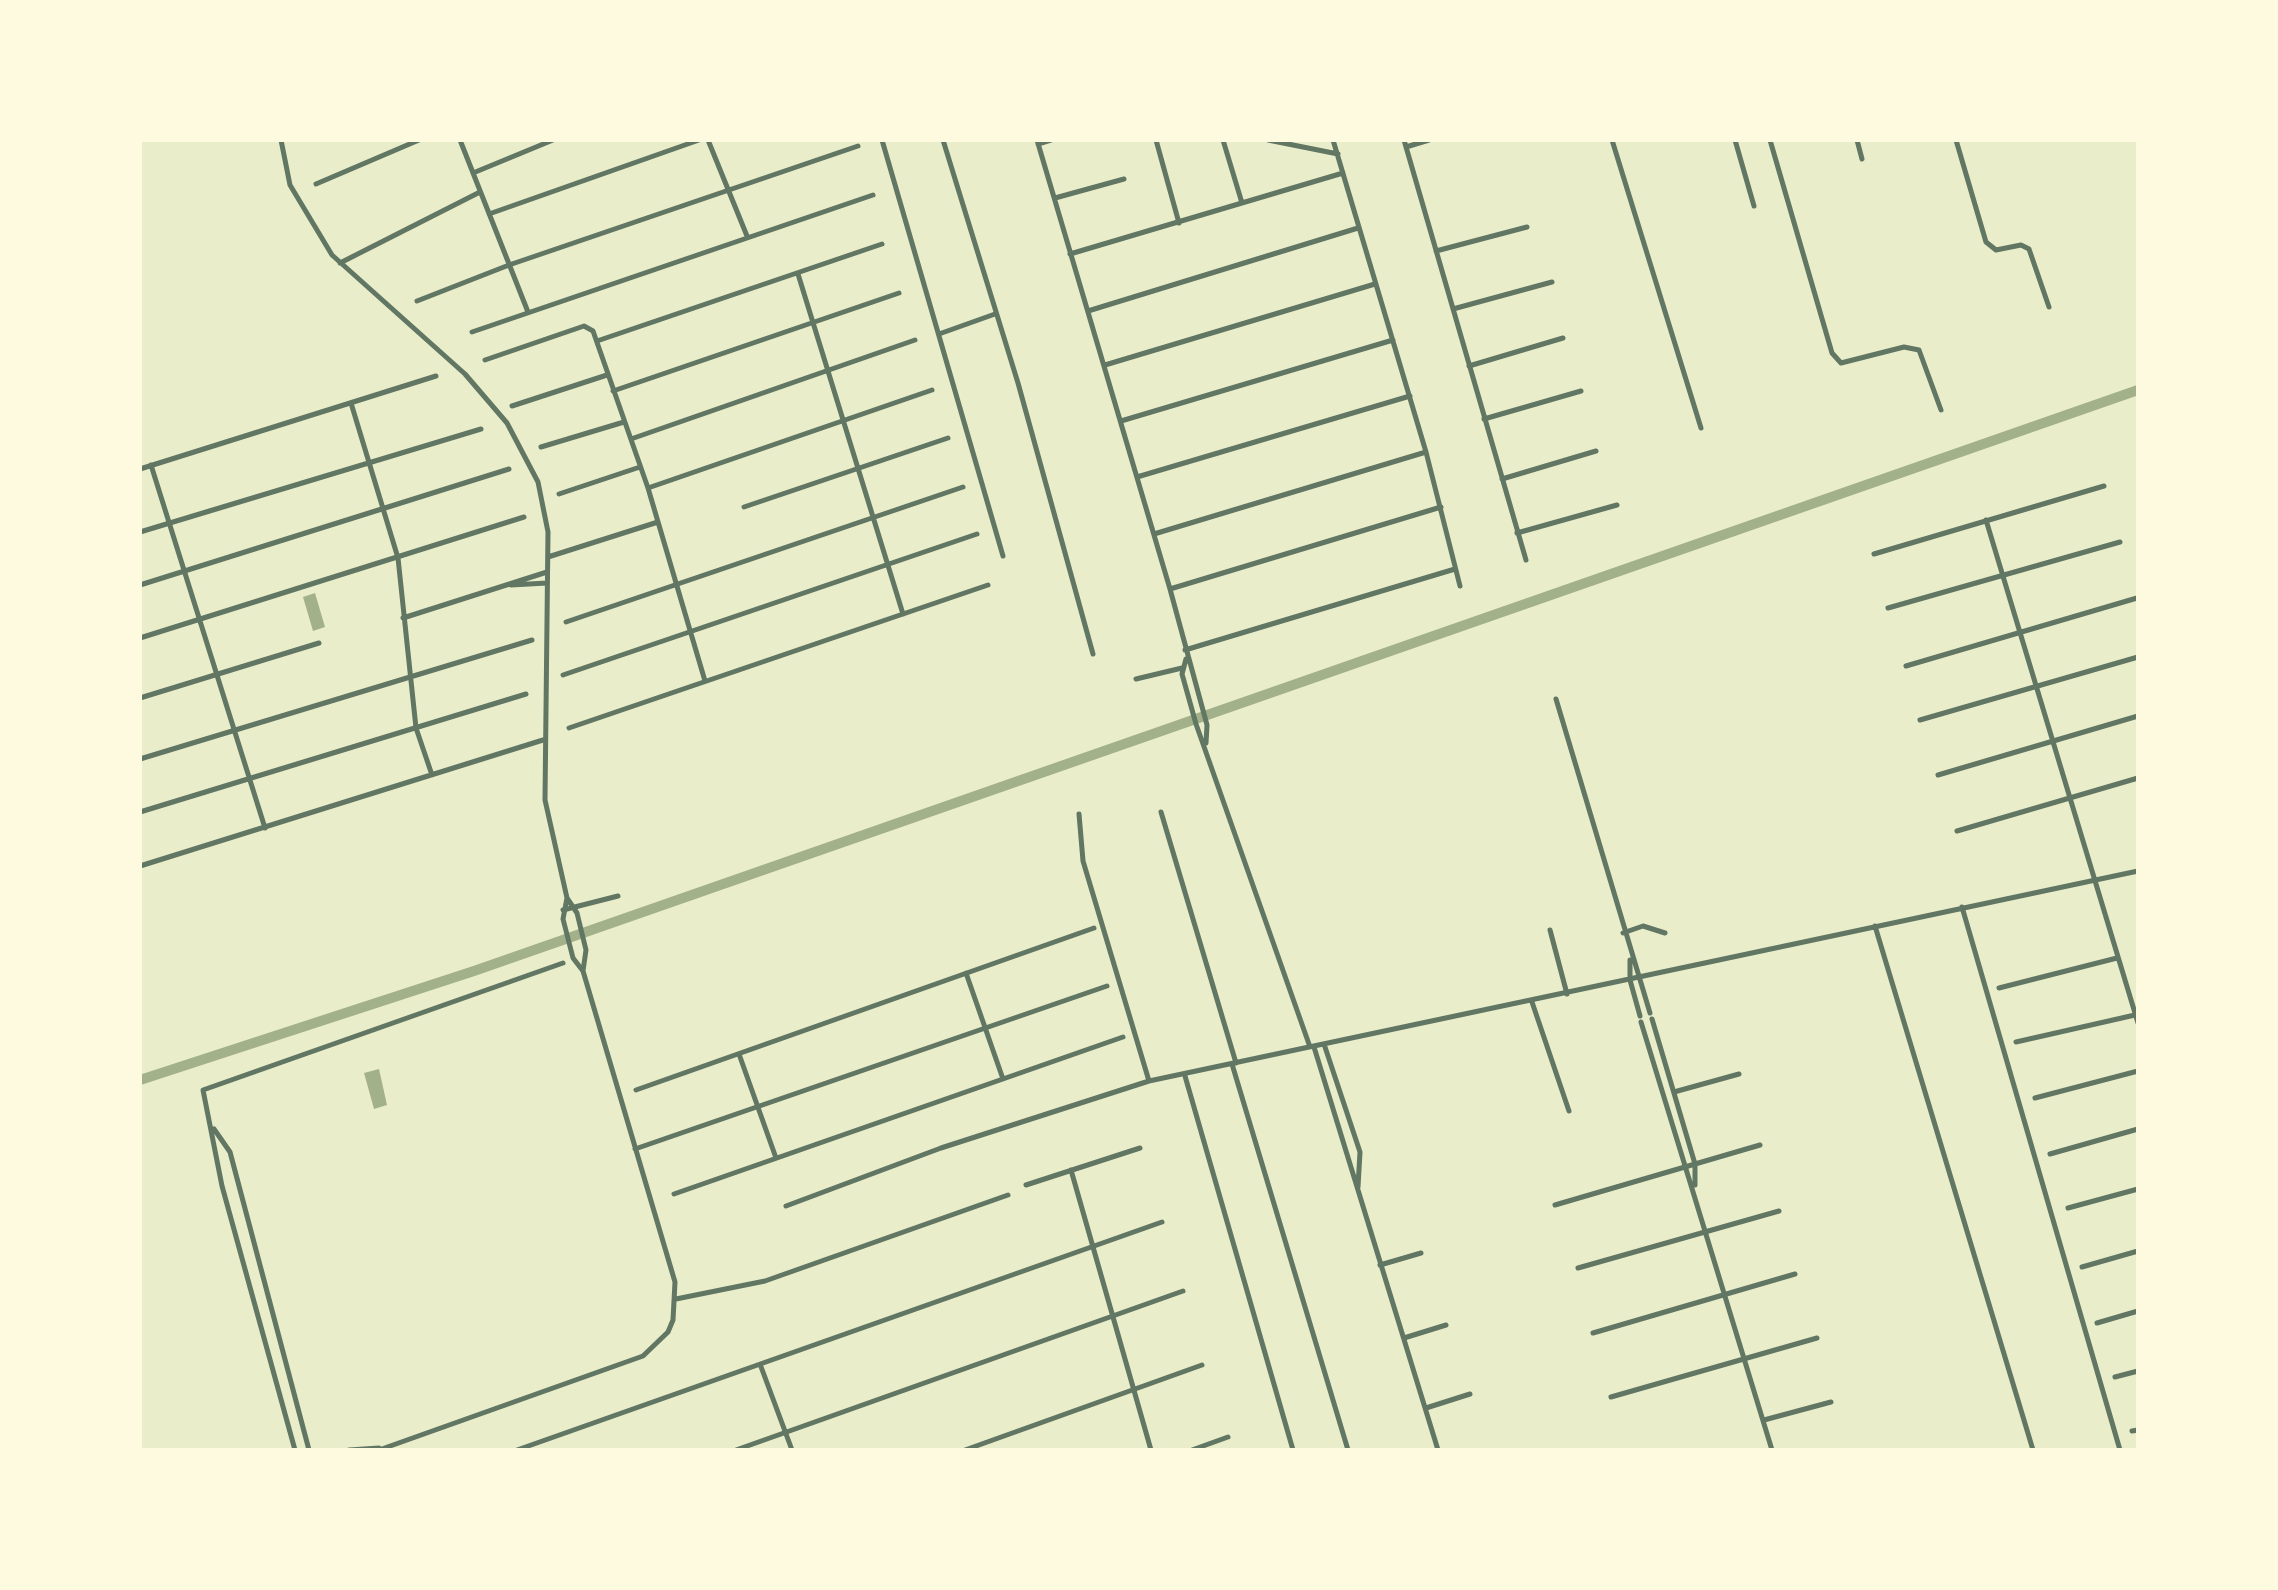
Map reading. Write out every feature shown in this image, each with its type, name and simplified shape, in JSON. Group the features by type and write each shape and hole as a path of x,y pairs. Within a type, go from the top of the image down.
{"street":[{"path":"281,140 290,186 340,263 466,374 507,423 538,482 548,532 544,740 550,834 566,898 575,911 586,950 583,971"},
{"path":"316,184 419,140"},
{"path":"460,140 528,312"},
{"path":"473,174 553,140"},
{"path":"489,214 699,140"},
{"path":"708,140 746,236"},
{"path":"882,140 1003,556"},
{"path":"943,140 1093,654"},
{"path":"1052,140 1038,142 1170,588 1185,650 1196,724 1312,1047 1438,1450"},
{"path":"1156,140 1179,223"},
{"path":"1223,140 1242,203"},
{"path":"1268,140 1338,154"},
{"path":"1333,140 1442,507 1460,586"},
{"path":"1429,140 1405,143 1526,560"},
{"path":"1612,140 1701,428"},
{"path":"1735,140 1754,206"},
{"path":"1770,140 1832,354 1841,362 1904,347 1919,350 1940,410"},
{"path":"1857,140 1862,159"},
{"path":"1956,140 1986,242 1996,250 2021,245 2030,248 2049,307"},
{"path":"418,301 508,265 858,146"},
{"path":"1070,254 1343,173"},
{"path":"1055,198 1124,179"},
{"path":"340,263 480,192"},
{"path":"472,332 873,194"},
{"path":"1088,311 1360,228"},
{"path":"1436,252 1527,228"},
{"path":"597,342 882,244"},
{"path":"798,274 844,419 870,519 903,614"},
{"path":"1453,310 1552,282"},
{"path":"1105,365 1376,283"},
{"path":"614,390 898,293"},
{"path":"939,334 995,314"},
{"path":"486,360 584,326 593,331 648,488 673,585 705,681"},
{"path":"1469,366 1563,338"},
{"path":"631,439 915,340"},
{"path":"1121,422 1393,340"},
{"path":"512,406 607,375"},
{"path":"140,469 436,376"},
{"path":"648,488 932,390"},
{"path":"1484,419 1581,391"},
{"path":"1137,477 1410,396"},
{"path":"351,403 398,558 408,678 416,728 432,774"},
{"path":"541,448 626,422"},
{"path":"140,532 481,429"},
{"path":"744,507 948,438"},
{"path":"1502,478 1596,451"},
{"path":"1154,534 1426,452"},
{"path":"152,466 265,828"},
{"path":"559,494 640,467"},
{"path":"140,585 509,468"},
{"path":"1874,554 2104,486"},
{"path":"566,622 962,487"},
{"path":"1517,533 1617,504"},
{"path":"1170,588 1442,507"},
{"path":"140,638 524,517"},
{"path":"1986,520 2138,1023"},
{"path":"548,558 658,522"},
{"path":"562,675 977,534"},
{"path":"1888,608 2120,542"},
{"path":"1185,650 1455,569"},
{"path":"403,618 547,572"},
{"path":"508,584 547,583"},
{"path":"569,728 988,584"},
{"path":"1906,666 2137,598"},
{"path":"140,760 532,640"},
{"path":"140,698 319,643"},
{"path":"1920,720 2138,657"},
{"path":"1136,680 1186,667"},
{"path":"1186,667 1206,721 1206,743"},
{"path":"140,812 526,694"},
{"path":"1556,699 1695,1164 1695,1188"},
{"path":"1938,775 2138,716"},
{"path":"140,866 544,740"},
{"path":"1957,831 2138,778"},
{"path":"1161,812 1348,1450"},
{"path":"1078,814 1082,861 1148,1081"},
{"path":"786,1206 941,1148 1148,1081 2138,871"},
{"path":"563,910 575,911 618,896"},
{"path":"349,1450 380,1449 643,1356 668,1332 676,1299 583,971 573,958 563,919 566,898"},
{"path":"1962,908 2120,1450"},
{"path":"1623,933 1643,926 1665,933"},
{"path":"1876,926 2033,1450"},
{"path":"636,1090 1094,928"},
{"path":"1550,930 1567,994"},
{"path":"1630,957 1630,980 1640,1019 1683,1168 1695,1188 1772,1450"},
{"path":"1998,988 2118,958"},
{"path":"294,1450 222,1186 214,1129 203,1090 563,964"},
{"path":"966,973 1002,1079"},
{"path":"636,1149 1107,986"},
{"path":"1532,1002 1569,1111"},
{"path":"2016,1042 2135,1015"},
{"path":"674,1194 1123,1037"},
{"path":"1324,1044 1360,1152 1357,1190"},
{"path":"738,1054 776,1158"},
{"path":"2035,1098 2138,1071"},
{"path":"1674,1092 1739,1074"},
{"path":"1185,1076 1293,1450"},
{"path":"214,1129 230,1152 310,1450"},
{"path":"2050,1154 2138,1129"},
{"path":"1555,1204 1760,1146"},
{"path":"1026,1185 1140,1148"},
{"path":"1070,1170 1151,1450"},
{"path":"2068,1208 2138,1189"},
{"path":"676,1299 765,1281 1008,1195"},
{"path":"1578,1268 1778,1212"},
{"path":"517,1450 1162,1222"},
{"path":"2082,1267 2138,1251"},
{"path":"1380,1265 1421,1254"},
{"path":"1593,1333 1795,1274"},
{"path":"736,1450 1183,1291"},
{"path":"2097,1323 2138,1311"},
{"path":"1404,1338 1446,1325"},
{"path":"1612,1398 1817,1338"},
{"path":"760,1364 792,1450"},
{"path":"965,1450 1202,1365"},
{"path":"2115,1377 2138,1371"},
{"path":"1426,1408 1470,1394"},
{"path":"1764,1420 1832,1402"},
{"path":"1192,1450 1228,1438"}],"shaded area":[{"path":"315,593 325,627 313,631 303,597"},
{"path":"379,1069 387,1105 374,1109 364,1073"}],"waterway":[{"path":"140,1080 474,971 2138,390"}]}
